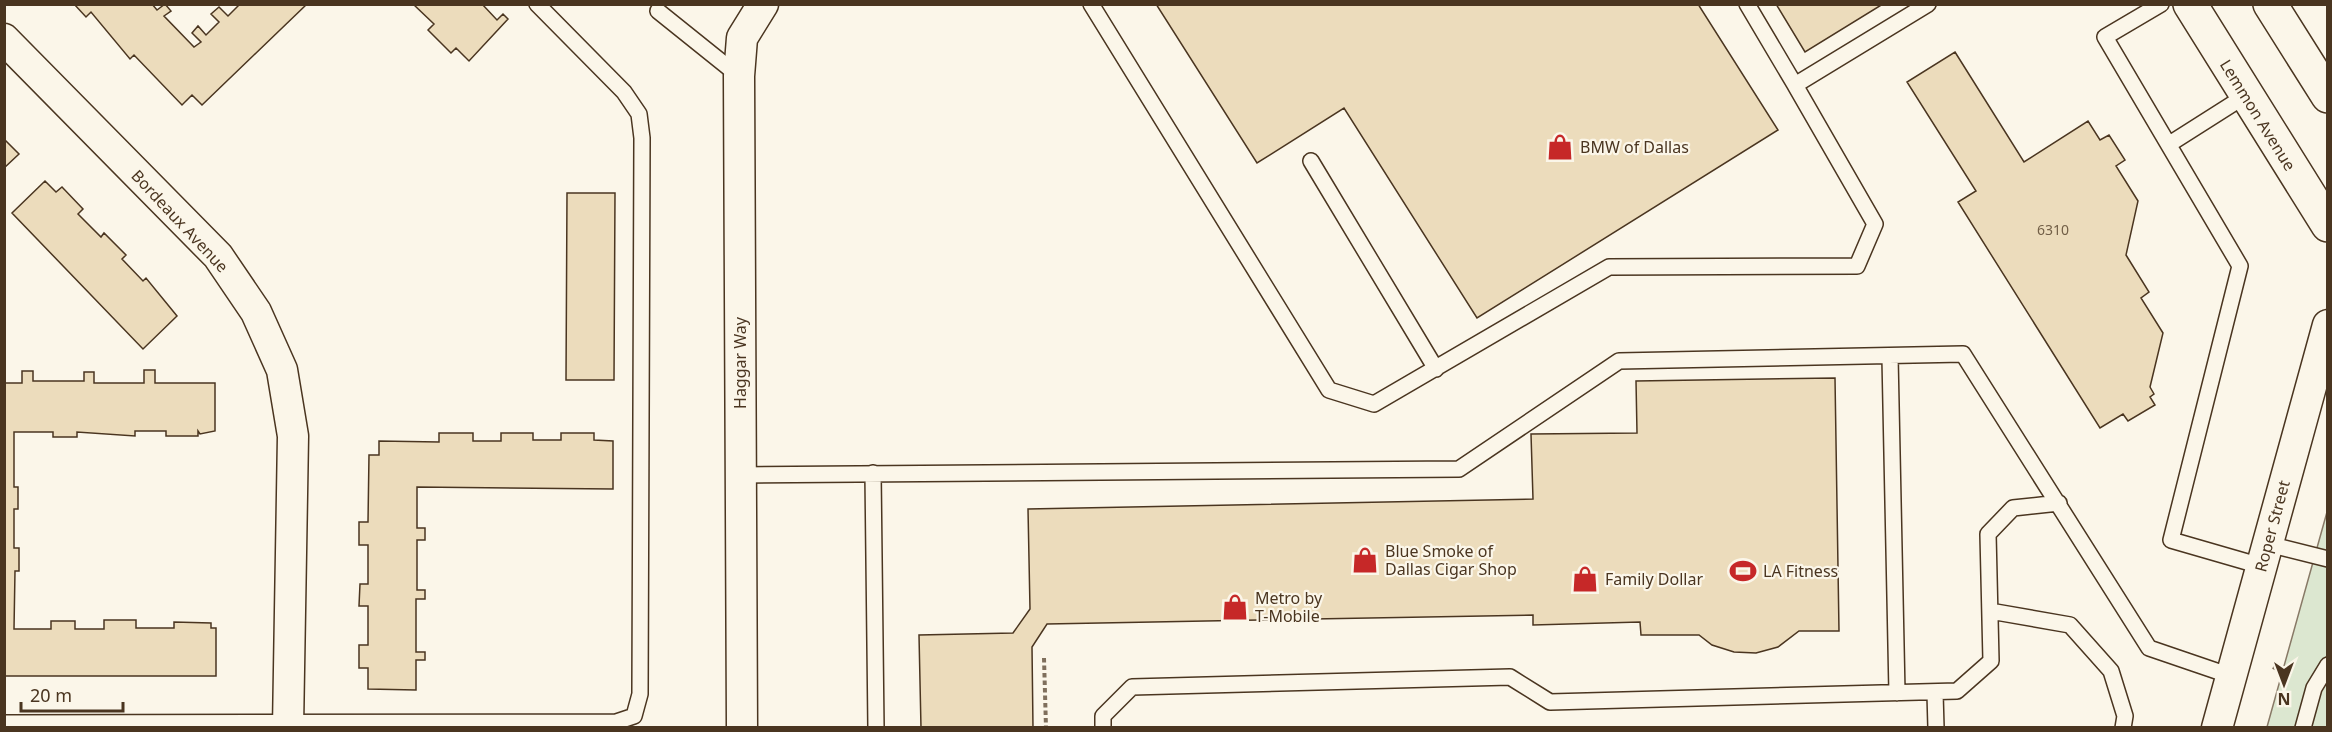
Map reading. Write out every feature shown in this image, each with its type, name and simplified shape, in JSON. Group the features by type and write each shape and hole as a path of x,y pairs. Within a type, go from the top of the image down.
{"main road":[{"name":"Lemmon Avenue","path":"2190,4 2245,96 2328,225"},
{"path":"2270,4 2328,96"}],"street":[{"name":"Haggar Way","path":"742,728 739,76 742,38 763,4"},
{"name":"Bordeaux Avenue","path":"4,39 218,256 256,312 282,370 293,436 288,725"},
{"name":"Roper Street","path":"2217,728 2328,325"}],"lane":[{"path":"4,723 288,725 616,722 634,716 640,694 642,138 639,114 624,92 537,4"},
{"path":"1091,4 1329,390 1374,404 1609,267 1857,266 1875,224 1747,4"},
{"path":"1795,84 1928,4"},
{"path":"2162,4 2105,37 2170,143 2240,266 2172,540 2264,555 2328,560"},
{"path":"658,11 739,76"},
{"path":"2170,143 2245,96"},
{"path":"1311,161 1437,369"},
{"path":"741,475 1459,469 1619,361 1963,354 2149,648 2231,676"},
{"path":"1890,357 1898,693"},
{"path":"873,473 876,728"},
{"path":"1103,728 1102,716 1132,687 1510,677 1550,702 1957,691 1991,661 1988,534 2013,508 2059,503"},
{"path":"1990,611 2070,626 2111,671 2125,716 2122,728"},
{"path":"2303,728 2314,688 2328,665"},
{"path":"1935,693 1936,728"}],"path":[{"path":"1044,658 1046,728"}],"green space":[{"path":"2327,512 2327,727 2267,727"}],"building":[{"path":"74,4 152,4 157,10 165,4 171,11 164,16 194,47 201,42 192,33 198,26 206,35 219,22 211,14 219,7 228,16 240,4 307,4 202,105 192,95 182,105 134,55 130,59 91,12 86,17"},
{"path":"413,4 482,4 497,20 503,14 508,19 469,61 456,48 451,53 428,30 434,24"},
{"name":"BMW of Dallas","path":"1156,4 1698,4 1778,130 1477,318 1344,108 1257,163"},
{"path":"1776,4 1883,4 1805,52"},
{"path":"1955,52 2024,162 2088,121 2100,140 2109,135 2125,160 2116,166 2138,201 2126,255 2149,292 2141,298 2163,333 2150,387 2154,394 2150,397 2155,405 2128,421 2123,414 2100,428 1958,202 1976,191 1907,82"},
{"path":"4,139 19,154 4,168"},
{"path":"45,181 56,192 62,187 83,209 78,214 101,237 104,233 126,255 122,259 143,281 146,278 177,316 143,349 12,213"},
{"path":"567,193 615,193 614,380 566,380"},
{"path":"144,370 155,370 155,383 215,383 215,431 200,434 198,431 198,436 166,436 166,431 135,431 135,436 77,432 77,437 53,437 53,432 14,432 14,487 18,487 18,509 14,509 14,548 19,548 19,571 15,571 14,629 51,629 51,621 75,621 75,629 104,629 104,620 136,620 136,628 174,628 174,622 211,623 211,628 216,628 216,676 4,676 4,383 22,383 22,371 33,371 33,381 84,381 84,372 94,372 94,383 144,383"},
{"path":"1835,378 1839,631 1799,631 1778,647 1756,653 1734,652 1712,645 1699,635 1641,635 1640,622 1533,625 1533,615 1047,624 1032,647 1033,728 921,728 919,635 1013,633 1030,609 1028,509 1533,499 1531,434 1637,433 1636,381"},
{"path":"439,433 473,433 473,441 501,441 501,433 533,433 533,440 561,440 561,433 594,433 594,440 613,441 613,489 417,487 417,528 425,528 425,540 417,540 417,590 425,590 425,599 416,599 416,652 425,652 425,660 416,660 416,690 368,689 368,668 359,668 359,645 368,645 368,606 359,606 360,584 368,584 368,545 359,545 359,522 368,522 369,455 379,455 379,441 439,442"}],"place":[{"name":"BMW of Dallas","path":"1560,147"},
{"name":"Blue Smoke of Dallas Cigar Shop","path":"1365,560"},
{"name":"LA Fitness","path":"1743,571"},
{"name":"Family Dollar","path":"1585,579"},
{"name":"Metro by T-Mobile","path":"1235,607"}]}
